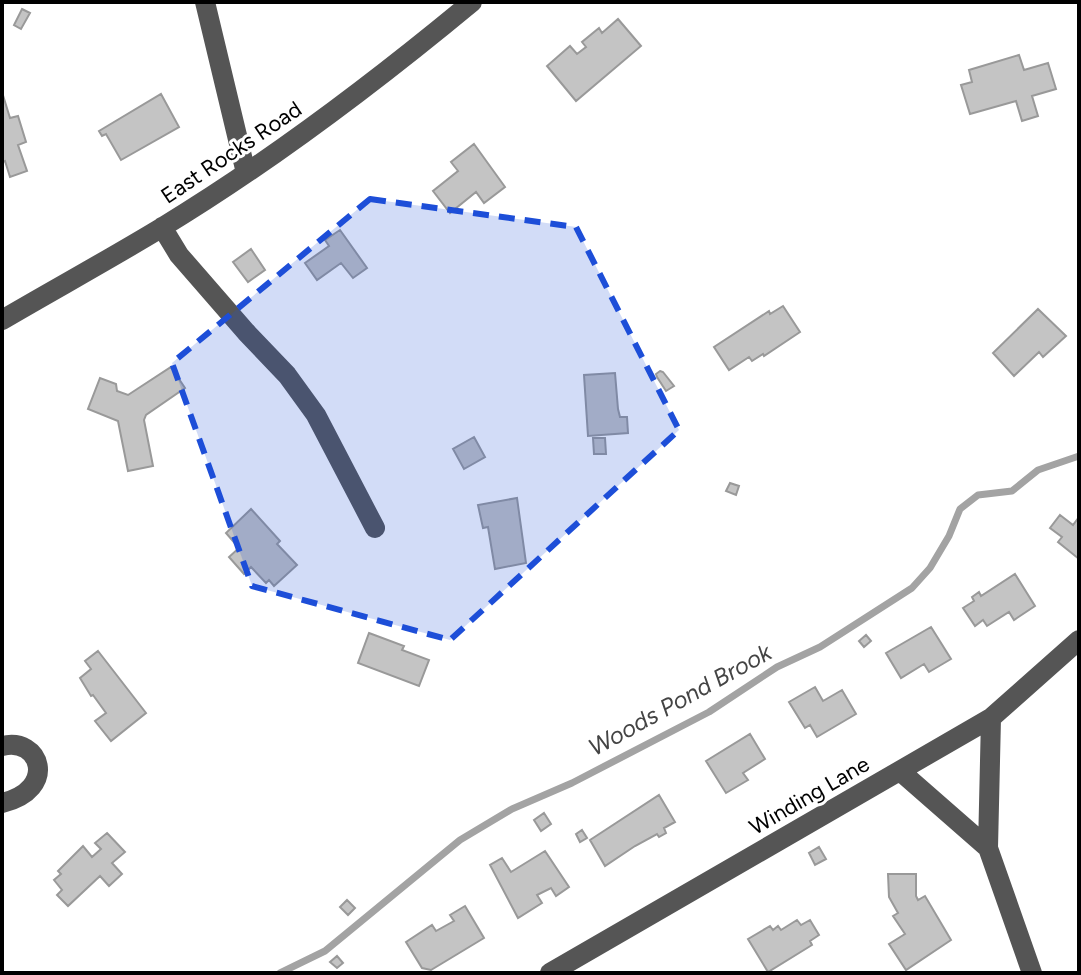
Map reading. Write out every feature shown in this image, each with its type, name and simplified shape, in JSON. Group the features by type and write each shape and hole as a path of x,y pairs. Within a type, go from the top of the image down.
{"street":[{"path":"205,2 246,173"},
{"name":"East Rocks Road","path":"2,320 162,227 246,173 358,93 472,2"},
{"path":"162,227 179,255 287,375 316,415 375,528"},
{"name":"Winding Lane","path":"550,973 991,718 1079,640"},
{"path":"991,718 988,848 1032,973"},
{"path":"2,746 22,746 31,752 39,774 30,791 2,803"},
{"path":"900,771 988,848"}],"highlighted area":[{"path":"370,199 576,227 679,430 450,640 252,586 172,363"}],"building":[{"path":"22,9 30,13 21,29 14,25"},
{"path":"618,19 641,46 576,101 547,66 570,46 577,54 586,47 582,42 599,28 602,33"},
{"path":"1019,55 1024,70 1048,63 1056,89 1032,96 1038,116 1022,121 1016,101 970,114 961,85 972,82 969,70"},
{"path":"2,92 10,118 18,116 26,142 18,145 27,171 10,177 5,161 2,162"},
{"path":"161,94 179,127 121,160 106,134 102,136 99,131"},
{"path":"474,144 505,187 484,203 476,192 450,213 433,191 458,171 451,162"},
{"path":"340,230 367,268 353,278 341,263 317,280 305,263 329,246 325,240"},
{"path":"251,249 265,270 248,282 233,262"},
{"path":"783,306 800,332 764,356 752,361 749,357 729,370 714,347 769,311 770,314"},
{"path":"1038,309 1066,336 1043,357 1039,352 1014,376 993,353"},
{"path":"171,367 185,388 146,415 144,420 153,466 128,471 118,421 88,409 100,378 116,384 117,391 128,395"},
{"path":"660,371 674,386 666,391 656,374"},
{"path":"615,373 618,409 620,417 627,417 628,433 588,436 584,375"},
{"path":"474,437 485,457 464,469 453,449"},
{"path":"593,438 605,438 606,454 594,454"},
{"path":"730,483 739,486 736,495 726,491"},
{"path":"517,498 526,563 495,569 488,527 483,528 478,505"},
{"path":"251,509 297,565 274,586 269,580 266,583 251,567 244,574 229,557 239,548 226,533"},
{"path":"1060,515 1073,525 1079,517 1079,559 1058,542 1062,537 1050,528"},
{"path":"1015,574 1035,606 1014,620 1009,612 987,626 983,620 975,626 963,608 974,601 972,597 979,592 981,596"},
{"path":"931,627 951,659 929,672 924,664 901,678 886,653"},
{"path":"369,633 404,646 402,650 429,660 419,686 358,663"},
{"path":"866,635 871,641 864,647 859,641"},
{"path":"98,651 146,713 111,741 95,721 106,713 80,678 91,669 85,661"},
{"path":"815,687 823,701 842,690 856,714 817,737 810,725 805,728 789,702"},
{"path":"750,734 765,759 743,773 748,780 726,793 706,761"},
{"path":"659,795 675,822 664,828 666,833 659,837 657,834 605,866 590,840"},
{"path":"544,813 551,824 541,831 534,820"},
{"path":"582,830 587,838 580,842 576,834"},
{"path":"107,833 125,852 112,863 122,874 109,886 100,876 68,906 57,895 62,890 54,880 61,874 58,871 83,846 92,857 101,849 95,843"},
{"path":"819,847 826,859 815,865 809,853"},
{"path":"545,851 569,887 556,896 551,888 537,895 542,903 518,918 490,865 502,858 511,872"},
{"path":"888,874 916,874 918,900 925,896 951,940 906,970 889,944 905,934 893,916 898,913 889,897"},
{"path":"347,900 355,908 348,915 340,907"},
{"path":"465,906 484,938 431,970 422,968 406,942 432,925 436,931 454,921 450,915"},
{"path":"797,920 801,925 810,920 819,935 810,941 812,945 768,972 748,939 770,926 773,930 778,926 781,930"},
{"path":"337,956 343,963 337,968 330,962"}],"waterway":[{"name":"Woods Pond Brook","path":"280,973 325,951 460,840 512,809 572,783 709,712 777,667 820,647 912,588 930,568 949,536 960,509 978,495 1012,491 1038,470 1079,456"}]}
